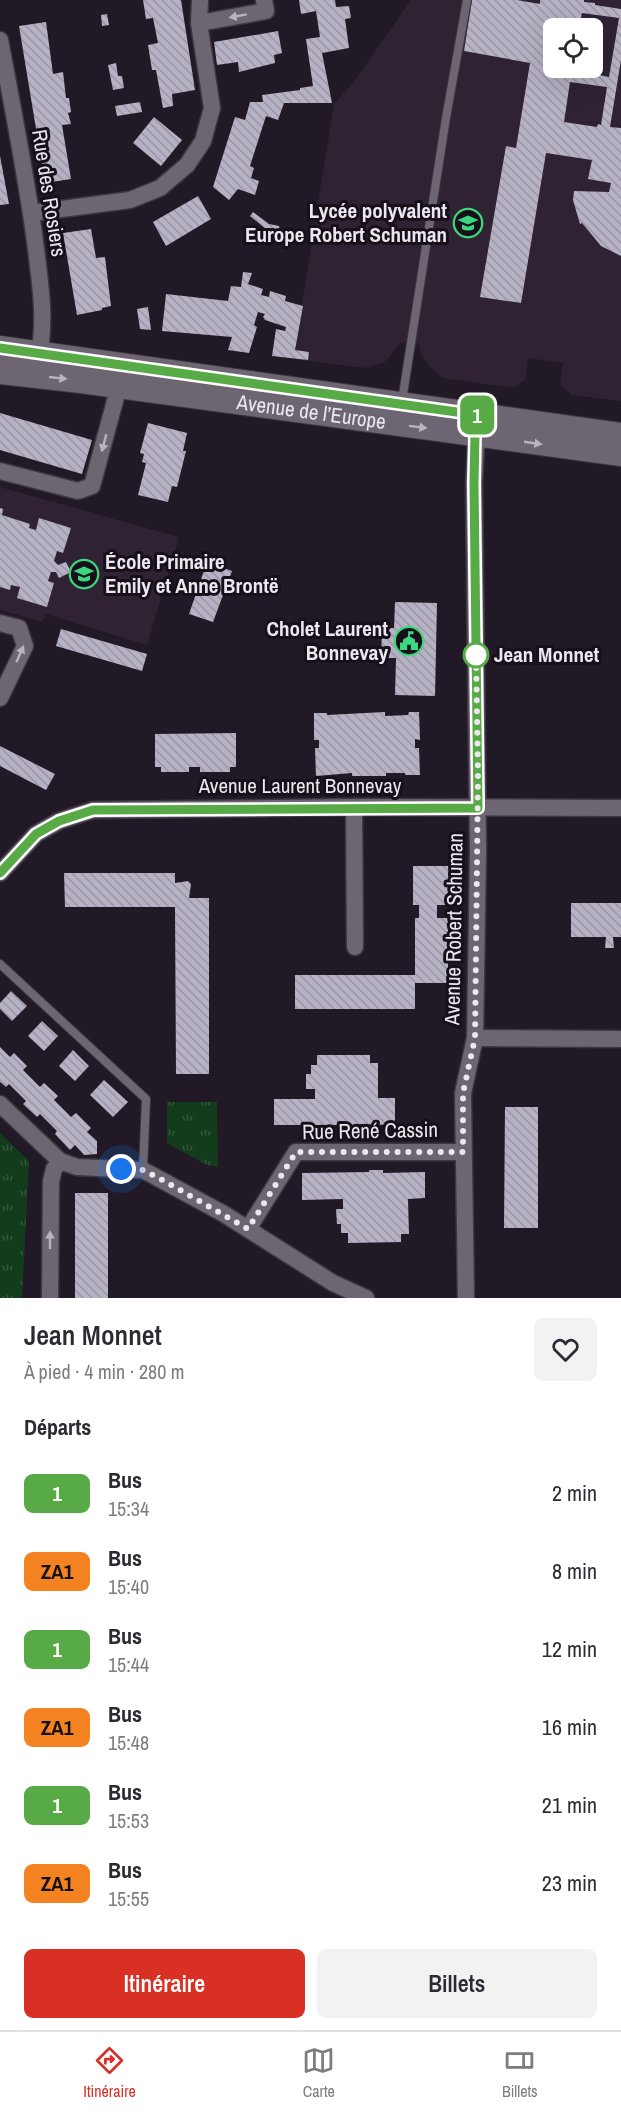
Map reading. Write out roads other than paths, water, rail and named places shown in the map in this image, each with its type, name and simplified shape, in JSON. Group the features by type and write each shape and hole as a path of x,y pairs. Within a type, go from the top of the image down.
{"main road":[{"name":"Avenue de l’Europe","path":"0,348 402,405 477,424 621,454"},
{"name":"Avenue de l’Europe","path":"0,372 477,424 621,435"}],"street":[{"path":"31,213 130,200 160,188 187,165 203,141 212,108 199,23 200,0"},
{"path":"199,23 266,11 264,0"},
{"name":"Rue des Rosiers","path":"0,40 31,213 42,296 42,340 39,354"},
{"path":"0,471 78,491 92,486 119,386"},
{"name":"Avenue Robert Schuman","path":"466,1298 463,1093 475,1038 478,808 474,530 477,424"},
{"path":"0,622 19,628 25,646 0,698"},
{"path":"354,807 355,947"},
{"name":"Avenue Laurent Bonnevay","path":"0,873 36,834 59,821 93,810 354,807 621,808"},
{"path":"475,1038 621,1039"},
{"path":"0,1104 60,1161 77,1167 143,1170 224,1214 333,1283 366,1298"},
{"name":"Rue René Cassin","path":"248,1229 296,1152 463,1152"},
{"path":"50,1298 51,1181 54,1169 60,1161"}],"lane":[{"path":"402,405 444,129 467,0"},
{"path":"0,964 146,1099 143,1170"}],"place":[{"name":"Lycée polyvalent Europe Robert Schuman","path":"468,223"},
{"name":"École Primaire Emily et Anne Brontë","path":"84,574"},
{"name":"Cholet Laurent Bonnevay","path":"409,641"},
{"name":"Jean Monnet","path":"476,655"}]}
